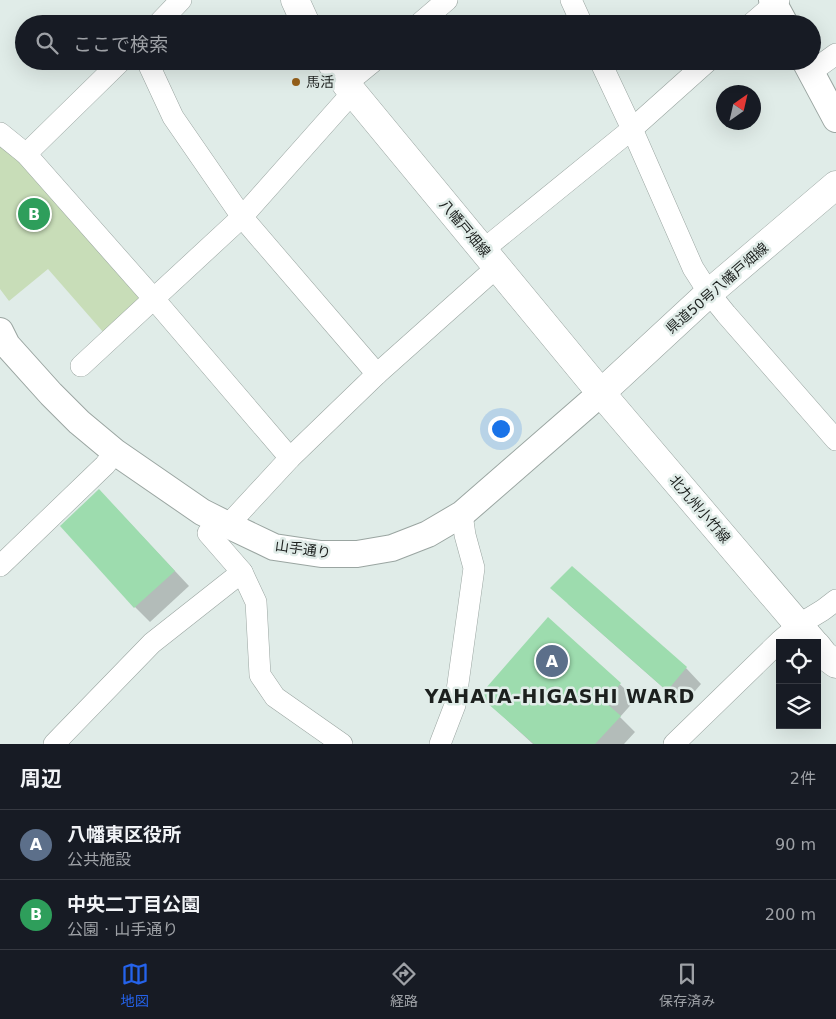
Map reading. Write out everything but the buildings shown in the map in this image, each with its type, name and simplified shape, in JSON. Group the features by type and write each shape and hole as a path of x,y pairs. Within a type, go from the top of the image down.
{"main road":[{"name":"八幡戸畑線","path":"337,70 601,393"},
{"name":"県道50号八幡戸畑線","path":"601,393 709,293 836,185"},
{"name":"北九州小竹線","path":"601,393 807,633 836,640"},
{"path":"821,651 836,664"}],"street":[{"path":"167,15 181,0"},
{"path":"430,15 448,0"},
{"path":"571,0 578,15"},
{"path":"765,15 777,7"},
{"path":"821,60 836,54"},
{"path":"26,154 112,70"},
{"path":"151,70 173,117 242,217 377,374"},
{"path":"81,366 242,217 366,70"},
{"path":"604,70 693,268 709,293 836,440"},
{"path":"342,744 274,697 260,676 256,602 242,572 208,533 228,525 290,458 377,374 490,258 698,70"},
{"path":"810,70 836,120"},
{"path":"0,133 26,154 154,299 290,458"},
{"name":"山手通り","path":"2,343 79,422 115,452 202,512 274,546 321,554 357,554 392,548 428,534 462,514 601,393"},
{"path":"0,566 105,465 115,452"},
{"path":"440,744 455,706 474,568 465,535 462,514"},
{"path":"54,744 152,643 242,572"},
{"path":"674,744 807,633 823,610 836,600"}],"green space":[{"path":"0,142 20,159 142,299 104,333 48,269 9,301 0,289"}],"place":[{"name":"馬活","path":"296,82"},
{"name":"中央二丁目公園","path":"34,214"},
{"name":"八幡東区役所","path":"552,661"}],"district":[{"name":"YAHATA-HIGASHI WARD","path":"560,696"}]}
